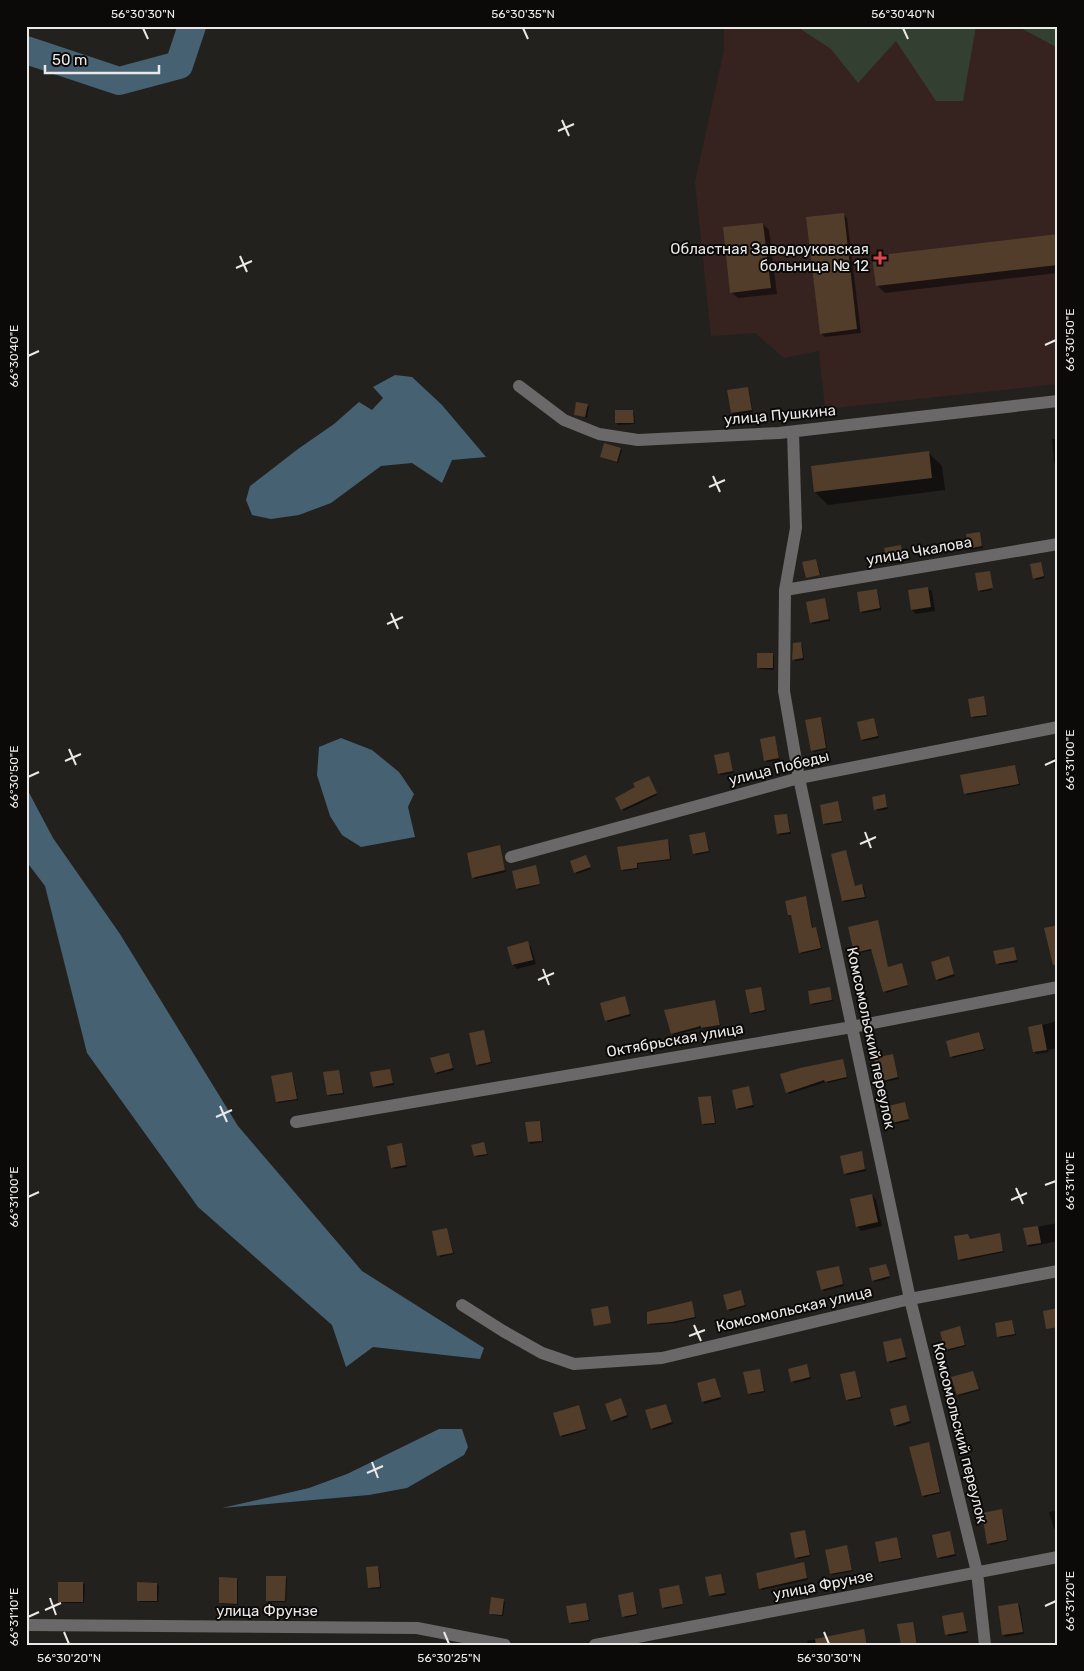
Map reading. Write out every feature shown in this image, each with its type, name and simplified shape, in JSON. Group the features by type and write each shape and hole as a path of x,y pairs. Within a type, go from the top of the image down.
{"street":[{"name":"улица Пушкина","path":"518,386 564,420 599,434 638,440 793,432 1058,401"},
{"name":"Комсомольский переулок","path":"793,432 796,528 786,590 784,691 799,778 910,1298 977,1572 985,1645"},
{"name":"улица Чкалова","path":"786,590 1058,544"},
{"name":"улица Победы","path":"511,857 799,778 1058,727"},
{"name":"Октябрьская улица","path":"296,1122 852,1026 1058,987"},
{"name":"Комсомольская улица","path":"462,1305 542,1353 574,1364 662,1358 910,1298 1058,1271"},
{"name":"улица Фрунзе","path":"595,1645 1058,1557"},
{"name":"улица Фрунзе","path":"26,1625 417,1628 505,1645"}],"shaded area":[{"name":"Областная Заводоуковская больница № 12","path":"724,26 911,26 1058,31 1058,384 825,409 819,351 784,358 755,333 711,336 695,182 724,50"}],"green space":[{"path":"796,26 976,26 963,101 936,101 896,41 858,83 831,49"},
{"path":"1017,26 1058,26 1058,48"}],"water":[{"path":"395,375 412,377 442,405 486,457 452,460 442,483 412,463 381,466 331,503 299,515 271,519 252,515 246,500 250,486 334,424 359,402 372,410 383,398 373,387"},
{"path":"341,738 372,750 399,772 414,794 408,807 415,837 361,847 342,835 330,816 317,775 319,747"},
{"path":"26,787 53,838 120,934 238,1126 362,1271 484,1348 480,1359 373,1347 346,1367 332,1325 198,1207 87,1053 45,886 26,861"},
{"path":"439,1429 462,1429 468,1447 464,1455 407,1488 369,1495 222,1508 309,1488 347,1474"}],"building":[{"path":"844,213 857,329 820,334 806,217"},
{"path":"763,223 771,288 730,293 723,227"},
{"path":"1058,234 1058,265 876,286 872,256"},
{"path":"748,387 752,410 731,413 727,390"},
{"path":"576,402 588,404 585,417 574,415"},
{"path":"615,410 633,410 634,423 615,423"},
{"path":"604,443 621,448 617,462 600,457"},
{"path":"929,451 932,478 814,492 811,466"},
{"path":"980,532 982,546 968,549 966,534"},
{"path":"901,545 903,561 887,563 884,548"},
{"path":"816,559 820,575 806,578 802,562"},
{"path":"1041,562 1044,576 1033,579 1030,564"},
{"path":"990,571 993,588 978,591 975,573"},
{"path":"928,587 931,607 911,610 908,590"},
{"path":"877,589 880,608 860,612 857,592"},
{"path":"825,598 829,619 810,623 806,602"},
{"path":"801,642 803,658 792,660 793,643"},
{"path":"757,653 773,653 773,668 757,668"},
{"path":"984,696 987,715 971,717 968,699"},
{"path":"821,717 826,748 811,751 805,720"},
{"path":"874,718 878,736 861,740 857,722"},
{"path":"775,736 779,758 764,761 760,739"},
{"path":"729,752 733,771 718,774 714,755"},
{"path":"1015,765 1019,784 964,794 960,775"},
{"path":"649,776 657,793 621,810 615,798 635,787 633,783"},
{"path":"885,794 887,807 874,810 872,797"},
{"path":"838,801 842,821 823,824 820,805"},
{"path":"787,814 790,832 777,834 774,815"},
{"path":"705,832 709,851 693,854 689,835"},
{"path":"668,839 670,859 637,863 637,868 621,870 617,847"},
{"path":"500,845 505,870 472,878 467,853"},
{"path":"846,850 855,886 862,884 865,897 842,901 831,854"},
{"path":"586,855 591,867 574,873 570,861"},
{"path":"536,865 540,884 516,889 512,871"},
{"path":"806,896 812,928 816,927 821,948 799,953 791,915 788,915 785,901"},
{"path":"878,920 888,967 902,963 908,985 883,992 871,949 854,953 848,927"},
{"path":"1058,925 1058,964 1053,965 1044,928"},
{"path":"528,941 533,960 512,965 507,947"},
{"path":"1014,947 1017,960 996,964 993,951"},
{"path":"949,956 954,974 936,980 931,962"},
{"path":"761,987 765,1010 750,1013 745,990"},
{"path":"830,987 832,1000 810,1004 808,991"},
{"path":"625,996 630,1014 605,1021 600,1003"},
{"path":"715,1000 720,1025 701,1028 701,1026 671,1034 664,1010"},
{"path":"1042,1024 1047,1050 1033,1052 1028,1027"},
{"path":"484,1030 491,1062 476,1065 469,1033"},
{"path":"979,1032 984,1049 950,1057 946,1041"},
{"path":"449,1053 453,1068 435,1073 430,1058"},
{"path":"893,1054 898,1077 879,1082 874,1058"},
{"path":"843,1059 847,1077 825,1082 824,1080 786,1093 780,1074"},
{"path":"390,1069 393,1083 373,1087 370,1072"},
{"path":"339,1070 343,1093 327,1095 323,1072"},
{"path":"292,1072 297,1099 276,1102 271,1076"},
{"path":"749,1086 753,1105 736,1109 732,1090"},
{"path":"711,1096 715,1123 702,1124 698,1097"},
{"path":"905,1102 909,1119 888,1124 884,1107"},
{"path":"540,1121 542,1141 528,1142 525,1122"},
{"path":"484,1142 487,1154 474,1156 471,1145"},
{"path":"402,1143 406,1165 391,1168 387,1146"},
{"path":"862,1151 865,1169 844,1174 840,1156"},
{"path":"872,1194 878,1222 856,1227 850,1199"},
{"path":"1038,1226 1041,1243 1027,1245 1023,1228"},
{"path":"447,1228 453,1253 437,1256 432,1231"},
{"path":"1000,1233 1003,1251 958,1260 954,1236 968,1234 970,1239"},
{"path":"886,1264 890,1276 872,1281 869,1268"},
{"path":"839,1266 843,1284 821,1290 816,1271"},
{"path":"741,1290 745,1305 727,1310 723,1295"},
{"path":"692,1301 695,1317 672,1322 647,1324 647,1312"},
{"path":"608,1306 611,1323 594,1326 591,1309"},
{"path":"1058,1308 1058,1327 1046,1329 1043,1311"},
{"path":"1012,1320 1015,1334 997,1337 995,1323"},
{"path":"960,1326 965,1345 945,1350 940,1332"},
{"path":"901,1338 906,1357 887,1362 883,1342"},
{"path":"807,1364 810,1377 791,1382 788,1369"},
{"path":"760,1369 764,1391 748,1394 743,1372"},
{"path":"855,1371 861,1397 846,1400 840,1374"},
{"path":"973,1371 979,1389 957,1395 951,1377"},
{"path":"715,1378 721,1397 702,1402 697,1383"},
{"path":"621,1398 627,1415 611,1421 605,1404"},
{"path":"666,1404 672,1422 651,1429 645,1410"},
{"path":"579,1405 586,1429 560,1436 553,1413"},
{"path":"906,1405 910,1421 894,1426 890,1409"},
{"path":"929,1442 940,1492 922,1496 909,1447"},
{"path":"1002,1509 1007,1540 987,1544 982,1513"},
{"path":"805,1530 810,1555 795,1558 790,1533"},
{"path":"950,1531 955,1554 937,1558 932,1535"},
{"path":"897,1537 901,1558 879,1562 875,1542"},
{"path":"847,1545 852,1570 830,1574 825,1550"},
{"path":"804,1562 807,1578 759,1589 756,1573"},
{"path":"378,1566 380,1587 368,1588 366,1567"},
{"path":"721,1574 725,1593 709,1596 705,1577"},
{"path":"266,1576 286,1576 285,1601 266,1601"},
{"path":"219,1577 237,1578 237,1604 219,1603"},
{"path":"58,1582 83,1582 83,1602 58,1602"},
{"path":"137,1582 157,1583 157,1601 137,1601"},
{"path":"679,1585 683,1604 662,1608 659,1589"},
{"path":"633,1592 637,1614 622,1617 618,1595"},
{"path":"491,1597 504,1599 502,1615 489,1614"},
{"path":"586,1603 589,1620 569,1623 566,1606"},
{"path":"1018,1603 1023,1632 1002,1635 998,1606"},
{"path":"963,1612 967,1631 945,1635 942,1616"},
{"path":"913,1622 917,1645 901,1645 897,1624"},
{"path":"864,1629 867,1645 816,1645 815,1639"}],"waterway":[{"path":"26,50 119,81 179,65 192,26"}],"place":[{"name":"Областная Заводоуковская больница № 12","path":"880,258"}]}
